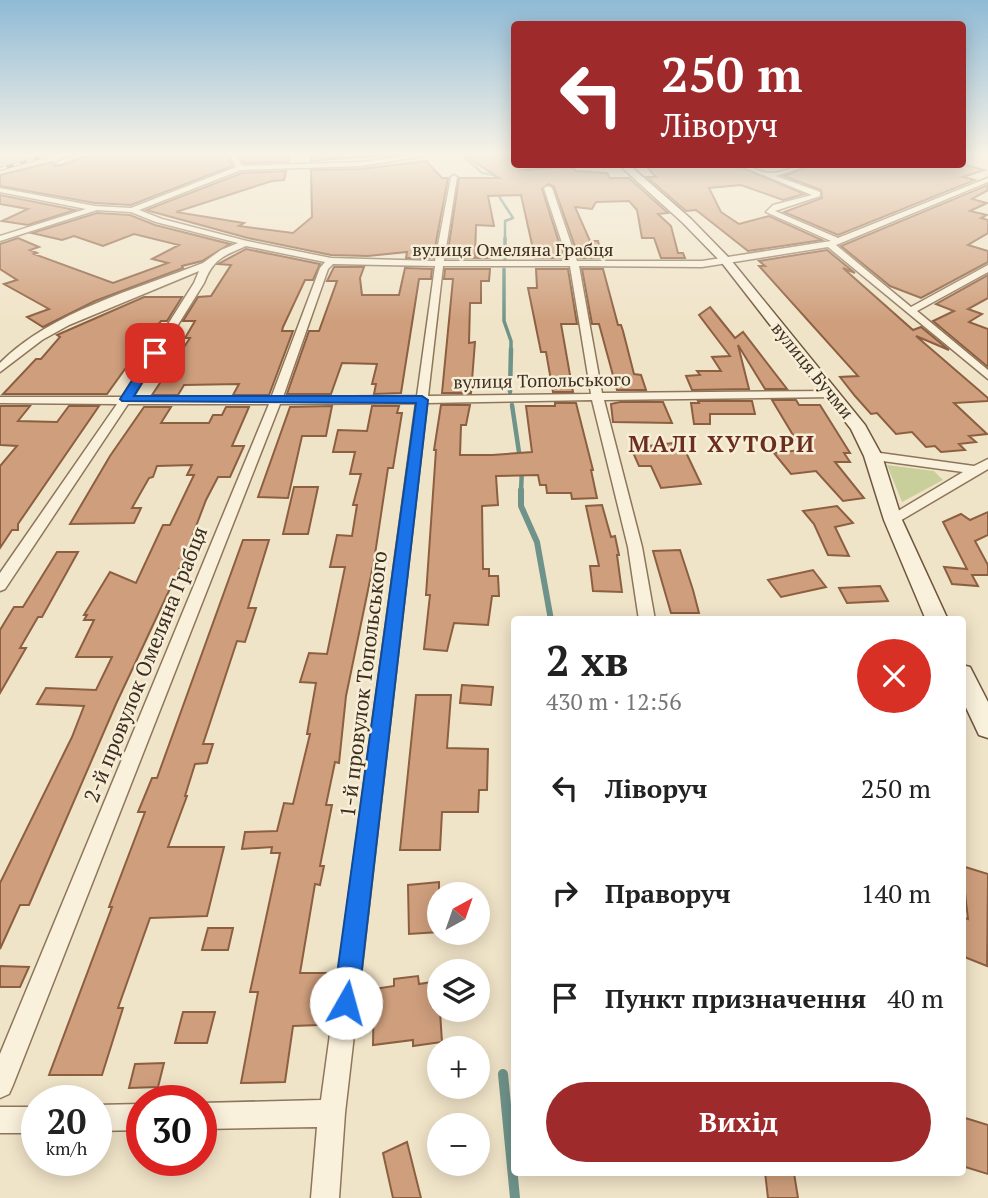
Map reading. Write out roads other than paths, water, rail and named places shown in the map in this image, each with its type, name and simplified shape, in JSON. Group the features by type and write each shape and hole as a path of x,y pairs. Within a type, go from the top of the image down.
{"street":[{"path":"0,239 93,209"},
{"path":"112,209 135,209"},
{"name":"1-й провулок Топольського","path":"325,1198 332,1113 439,265 449,209"},
{"path":"555,209 574,265 597,397 635,547 646,616"},
{"name":"вулиця Бучми","path":"672,209 726,261 859,428 873,456 893,520 935,616"},
{"path":"774,209 770,212 835,243 910,311 988,376"},
{"name":"вулиця Омеляна Грабця","path":"132,210 146,217 223,233 245,243 331,261 439,265 574,265 702,264 726,261 835,243 919,209"},
{"path":"0,369 23,348 72,320 206,265 224,252 245,243"},
{"name":"2-й провулок Омеляна Грабця","path":"0,1085 276,401 324,268 331,261"},
{"path":"0,585 126,399 198,283 206,265"},
{"path":"910,311 988,268"},
{"name":"вулиця Топольського","path":"0,400 422,400 833,394"},
{"path":"873,456 983,467"},
{"path":"893,520 983,467"},
{"path":"966,682 988,727"},
{"path":"217,1116 332,1113"},
{"path":"0,1121 21,1120"}],"waterway":[{"path":"505,261 505,221 513,218 507,209"},
{"path":"504,269 504,321 511,349"},
{"path":"510,392 511,349"},
{"path":"512,405 520,459"},
{"path":"521,491 522,469"},
{"path":"521,491 521,506 537,542 550,616"},
{"path":"503,1074 511,1157"},
{"path":"513,1176 515,1198"}],"district":[{"name":"МАЛІ ХУТОРИ","path":"722,443"}]}
